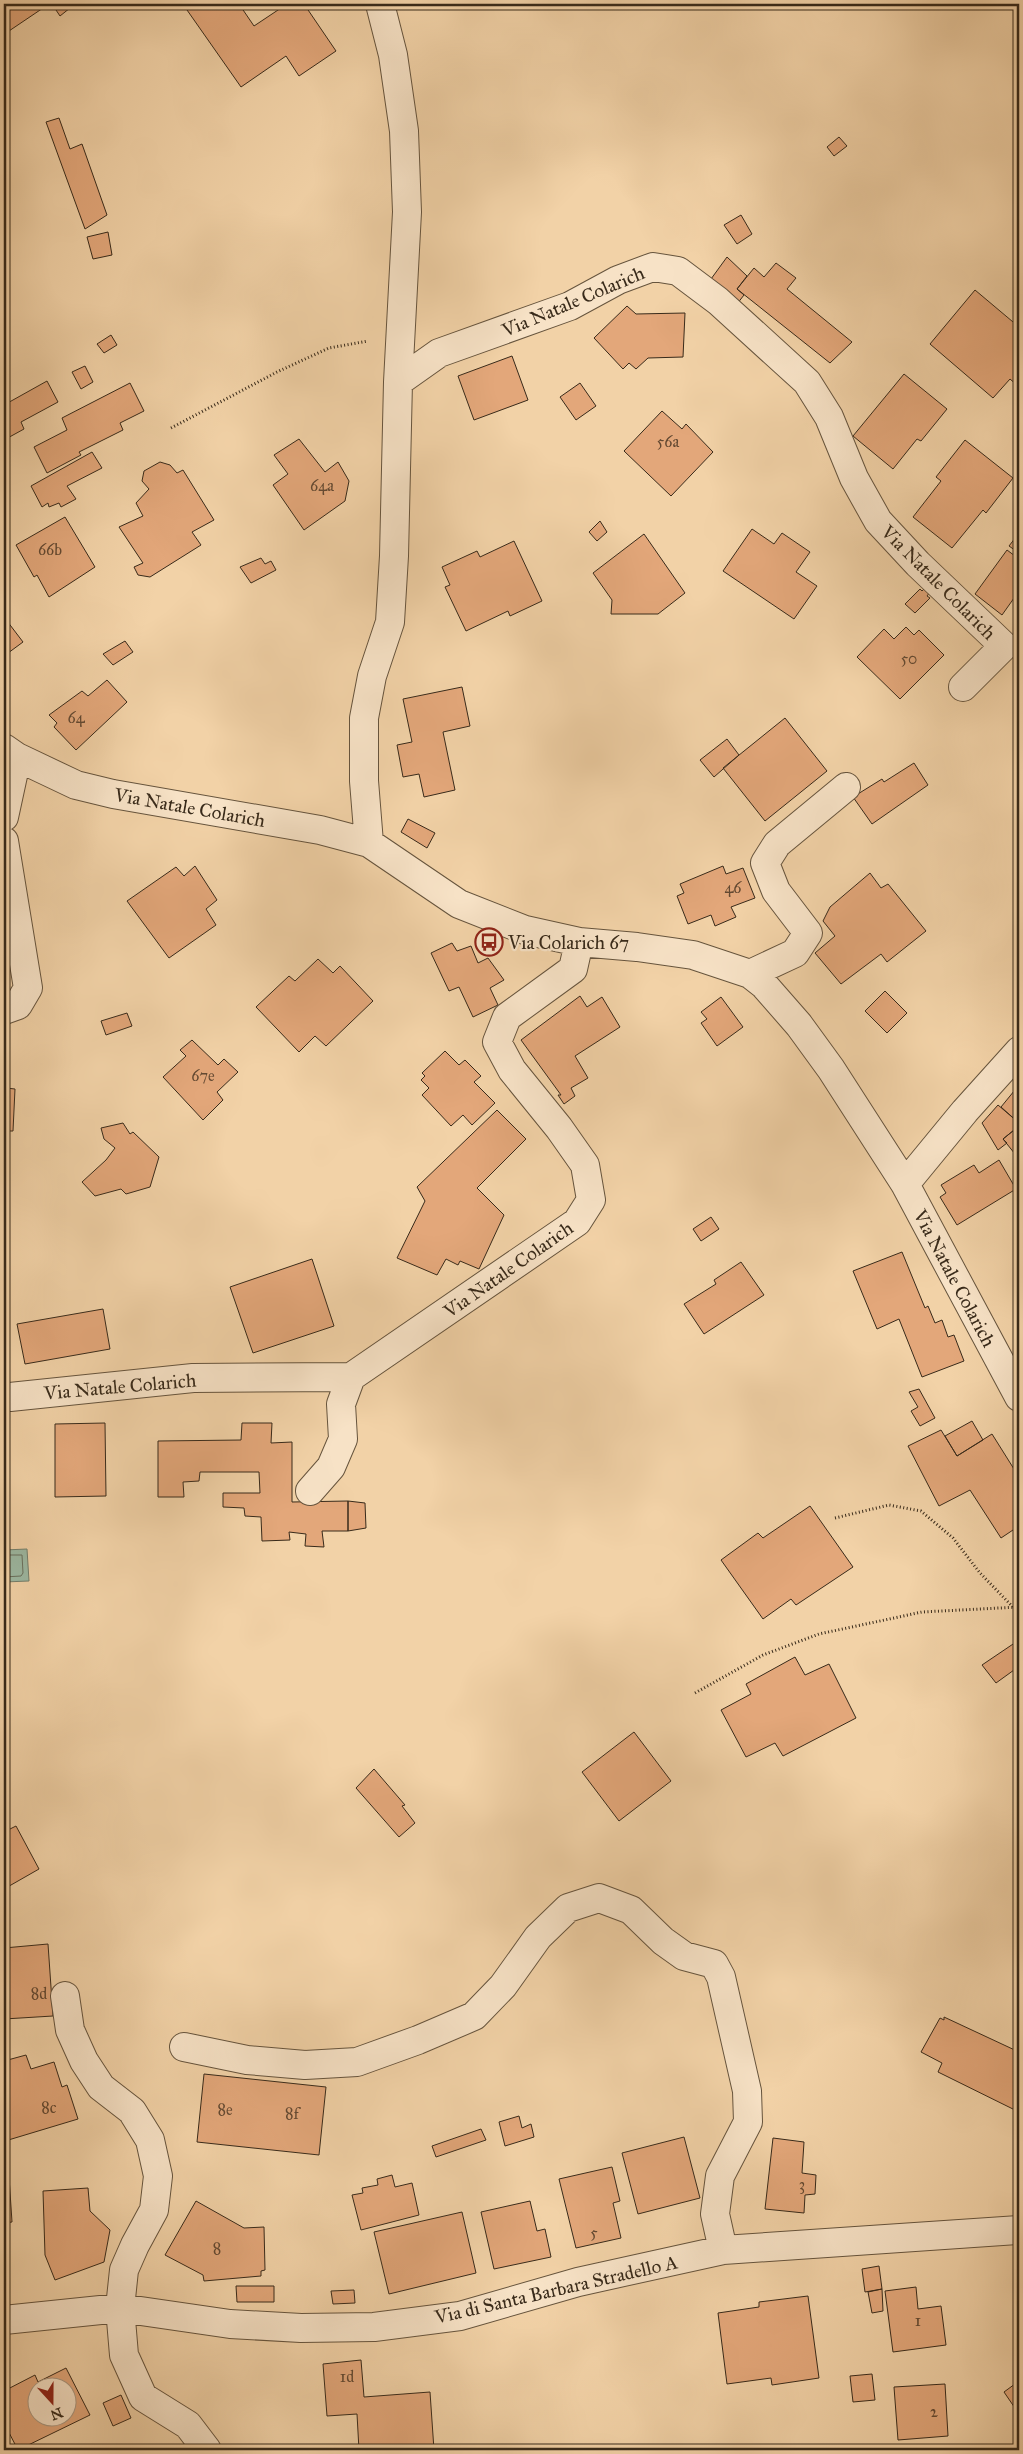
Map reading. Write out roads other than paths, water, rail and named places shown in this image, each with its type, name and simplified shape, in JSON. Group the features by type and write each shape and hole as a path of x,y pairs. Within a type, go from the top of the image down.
{"street":[{"path":"369,843 364,781 364,718 372,676 390,622 406,212 404,130 393,55 380,4"},
{"name":"Via Natale Colarich","path":"398,382 439,353 570,306 618,280 654,267 678,272 718,301 807,382 829,418 854,478 878,521 918,564 1004,646 962,687"},
{"name":"Via Natale Colarich","path":"4,817 10,752 76,785 113,794 320,830 369,843 458,904 525,930 579,942 637,947 693,955 750,974 764,985 799,1025 831,1069 905,1184 1019,1397"},
{"path":"750,974 795,952 808,933 776,891 765,863 777,844 846,787"},
{"path":"4,841 28,988 18,1005 4,1010"},
{"name":"Via Natale Colarich","path":"10,1397 193,1378 351,1378 577,1222 590,1200 585,1165 512,1070 497,1042 507,1017 573,969 579,942"},
{"path":"905,1184 965,1111 1019,1051"},
{"path":"310,1491 331,1467 343,1439 341,1404 351,1378"},
{"path":"184,2047 247,2060 305,2065 356,2062 418,2040 474,2016 503,1986 538,1937 568,1908 599,1898 631,1910 663,1941 684,1956 714,1964 721,1977 748,2092 748,2122 720,2176 715,2214 723,2250"},
{"path":"65,1996 70,2030 84,2061 101,2087 132,2111 150,2140 158,2176 154,2210 124,2270 120,2308 124,2355 143,2396 188,2425 207,2450"},
{"name":"Via di Santa Barbara Stradello A","path":"4,2320 120,2308 230,2324 300,2328 374,2327 460,2316 578,2282 723,2250 1019,2230"}],"water":[{"path":"27,1549 29,1581 4,1582 4,1550"}],"place":[{"name":"Via Colarich 67","path":"489,942"}]}
